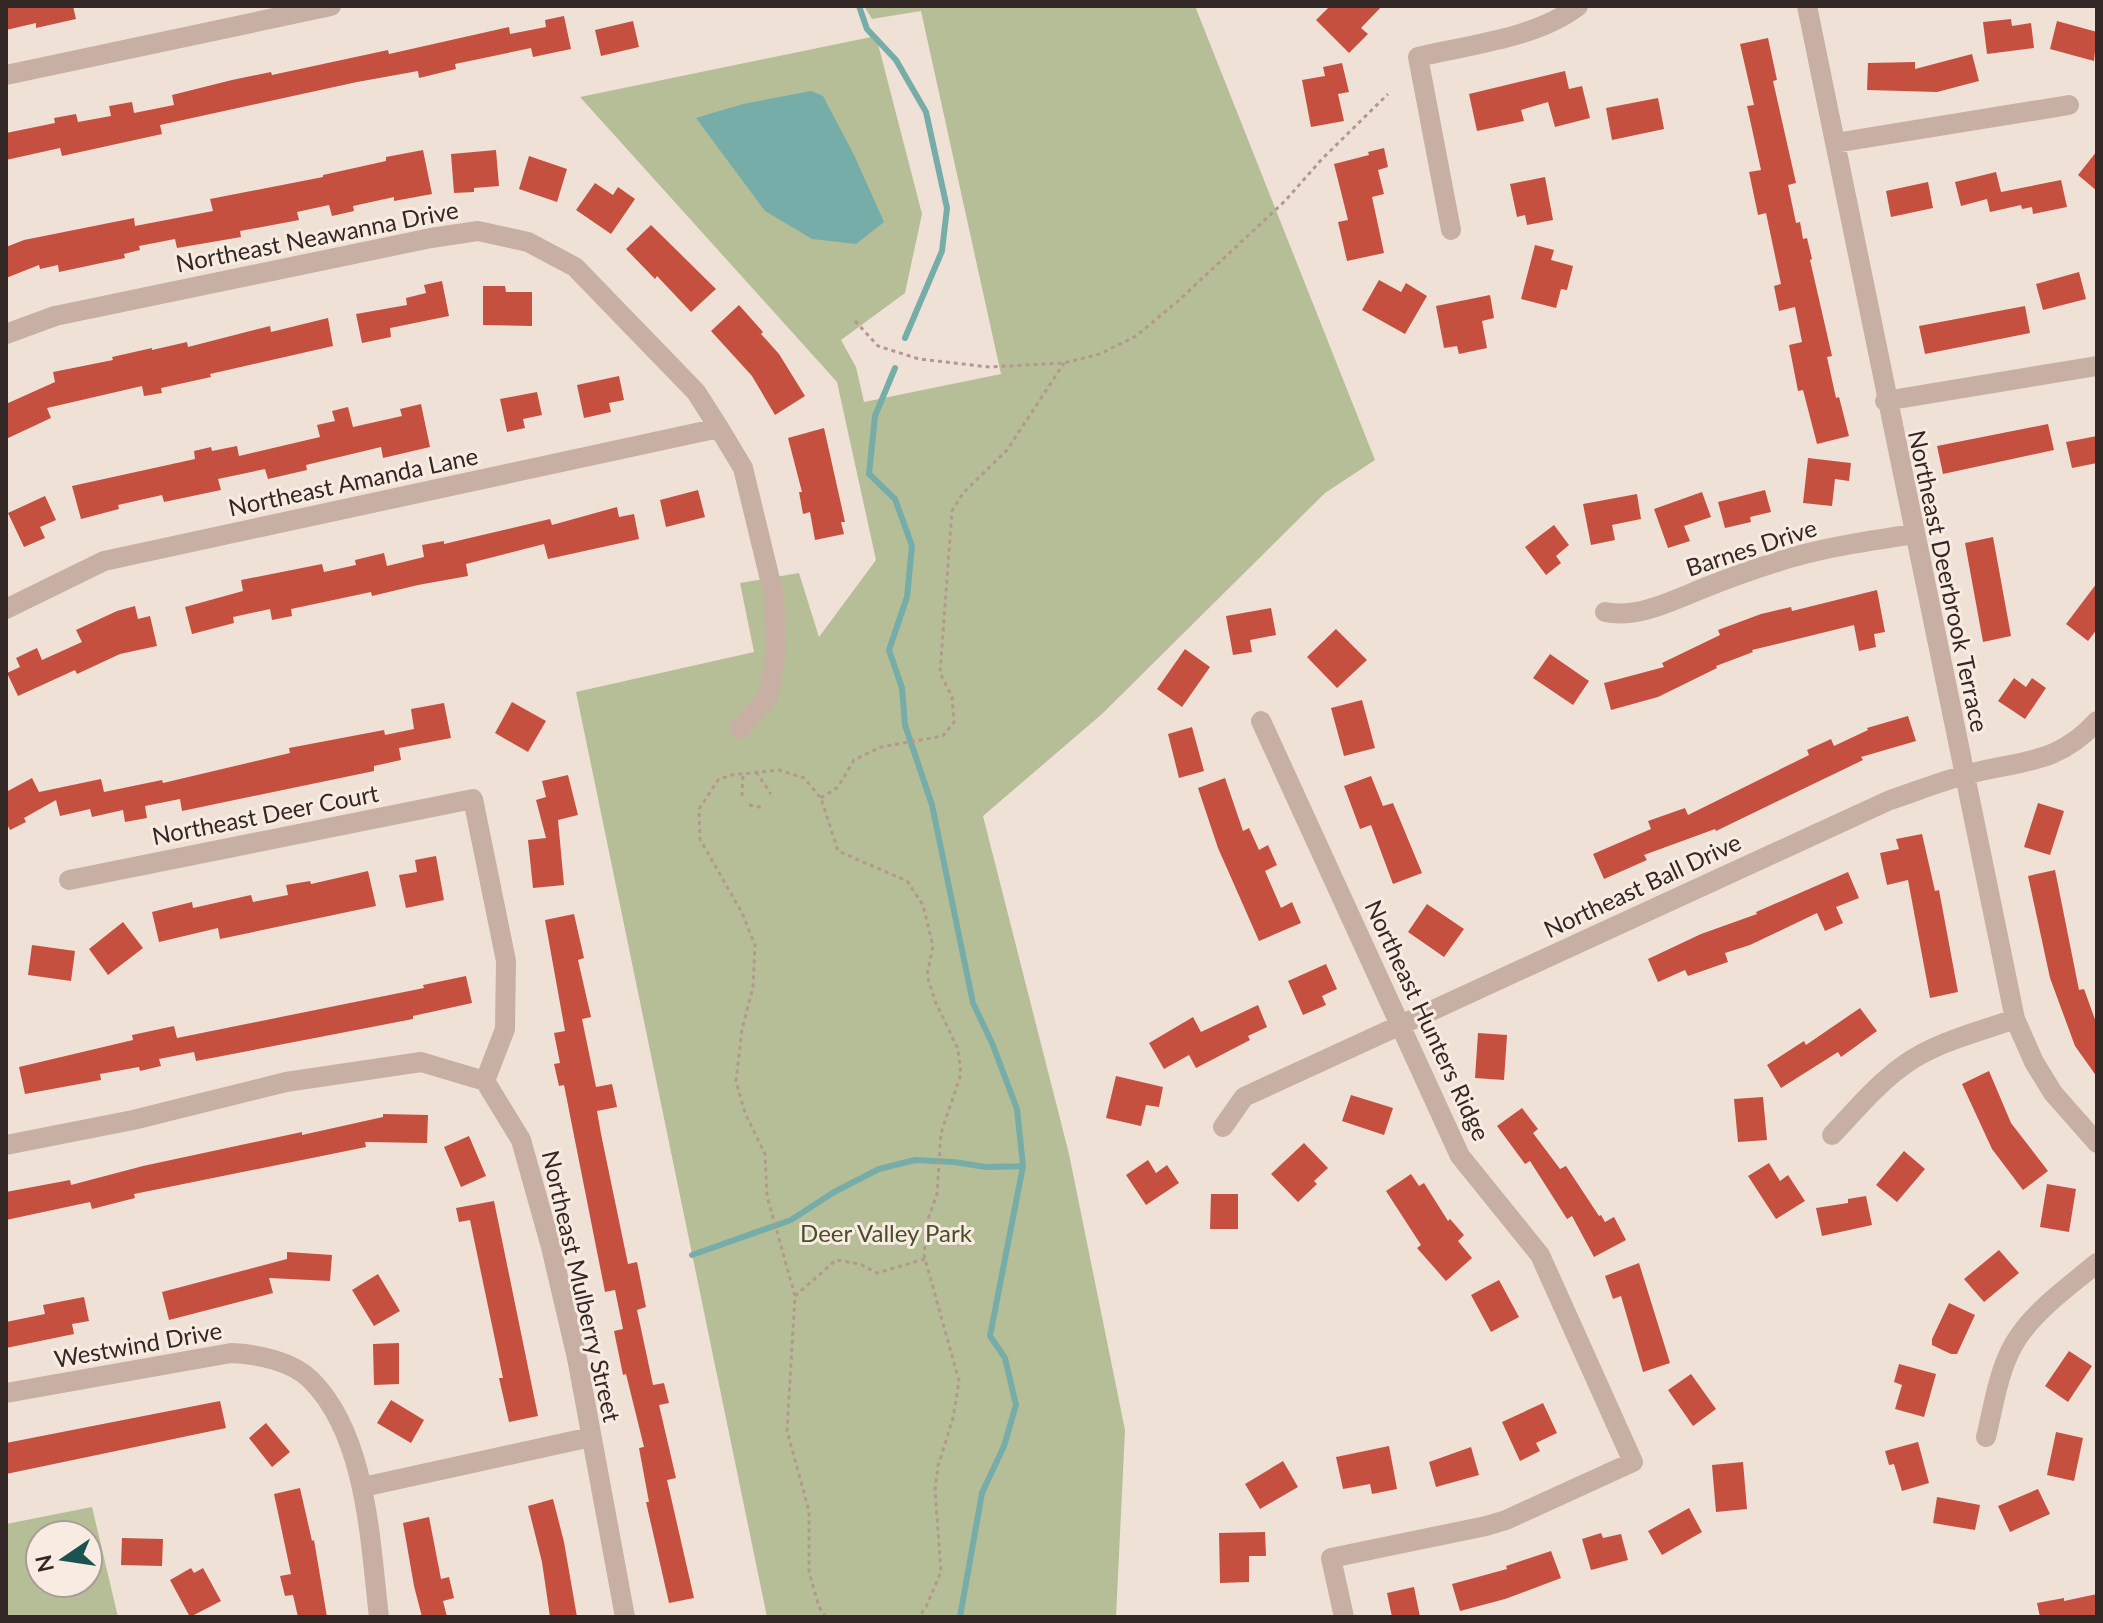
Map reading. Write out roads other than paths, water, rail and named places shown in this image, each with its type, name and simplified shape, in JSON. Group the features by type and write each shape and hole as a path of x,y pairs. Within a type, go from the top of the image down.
{"street":[{"path":"6,75 296,9 331,6"},
{"path":"1451,230 1418,57 1524,33 1552,22 1578,6"},
{"name":"Northeast Deerbrook Terrace","path":"1807,6 1885,401 2015,1019 2053,1093 2097,1143"},
{"path":"1835,143 2069,105"},
{"name":"Northeast Neawanna Drive","path":"6,334 55,316 478,231 528,242 575,267 696,392 743,468 774,596 776,652 768,698 739,729"},
{"path":"1885,401 2097,366"},
{"name":"Northeast Amanda Lane","path":"6,609 104,561 719,428"},
{"name":"Barnes Drive","path":"1605,612 1640,611 1750,570 1795,557 1855,542 1915,534"},
{"name":"Northeast Hunters Ridge","path":"1261,721 1460,1156 1540,1255 1633,1462 1496,1523 1331,1558 1344,1617"},
{"name":"Northeast Ball Drive","path":"1223,1127 1244,1097 1399,1024 1890,800 1963,775 2043,758 2067,749 2097,721"},
{"name":"Northeast Deer Court","path":"69,880 473,799 506,961 505,1029 485,1081"},
{"path":"1832,1135 1905,1064 1933,1049 2015,1019"},
{"path":"6,1145 133,1120 286,1082 421,1062 485,1081"},
{"name":"Northeast Mulberry Street","path":"485,1081 521,1140 551,1247 577,1358 625,1617"},
{"path":"1986,1437 2006,1362 2018,1336 2097,1263"},
{"name":"Westwind Drive","path":"6,1393 231,1353 254,1354 291,1367 309,1378 327,1399 340,1422 363,1487 379,1617"},
{"path":"363,1487 591,1437"}],"water":[{"path":"811,91 823,96 884,222 856,244 812,239 765,211 696,118 743,104"}],"waterway":[{"path":"859,6 867,29 896,60 926,112 947,208 942,251 905,338"},
{"path":"895,368 875,416 869,474 895,499 912,546 907,597 889,650 902,688 905,725 932,805 973,1003 1017,1109 1023,1166 990,1336 1005,1358 1016,1405 1004,1446 982,1493 960,1617"},
{"path":"692,1255 791,1220 834,1192 879,1169 915,1160 986,1167 1023,1166"}],"park label":[{"name":"Deer Valley Park","path":"886,1232"}]}
